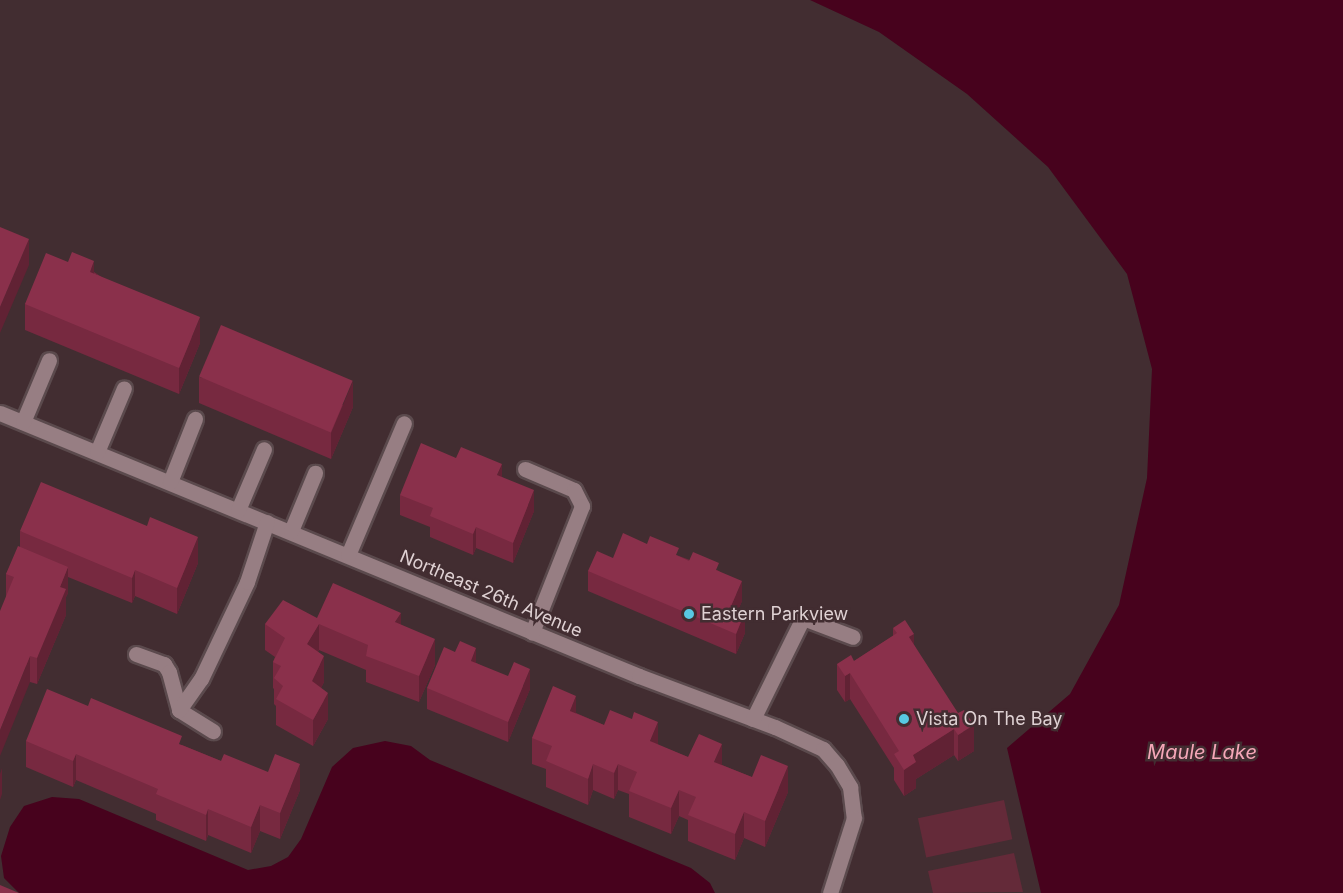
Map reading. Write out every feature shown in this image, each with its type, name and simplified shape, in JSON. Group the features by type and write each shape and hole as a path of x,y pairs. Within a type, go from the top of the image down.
{"street":[{"path":"23,422 49,360"},
{"path":"97,452 124,388"},
{"name":"Northeast 26th Avenue","path":"0,413 639,676 753,719 823,749 837,765 850,787 854,818 830,893"},
{"path":"170,482 195,419"},
{"path":"348,555 405,423"},
{"path":"238,510 264,449"},
{"path":"525,469 574,490 582,506 532,632"},
{"path":"291,531 315,473"},
{"path":"179,711 201,679 247,582 267,522"},
{"path":"753,719 803,618 853,637"},
{"path":"136,654 164,664 169,672 179,711 213,731"}],"shaded area":[{"path":"1004,800 1012,839 926,857 918,818"},
{"path":"1014,853 1023,892 933,893 928,871"}],"water":[{"name":"Maule Lake","path":"810,0 1343,0 1343,893 1041,893 1007,748 1070,694 1119,605 1147,478 1152,369 1127,274 1048,167 967,94 879,32"},
{"path":"385,741 411,746 430,760 691,868 710,883 715,893 19,893 4,878 1,856 10,827 24,806 52,797 79,799 248,870 271,866 288,857 301,839 332,767 353,748"}],"building":[{"path":"0,227 29,239 0,307"},
{"path":"72,252 94,261 90,272 200,317 179,368 25,304 46,253 68,262"},
{"path":"221,325 353,381 331,432 199,377"},
{"path":"421,443 456,458 461,447 502,464 497,475 534,490 513,543 476,527 473,534 430,516 433,508 400,495"},
{"path":"41,482 147,526 150,517 198,537 177,588 135,570 132,578 20,531"},
{"path":"623,533 647,544 650,536 679,548 676,555 689,561 693,552 719,563 716,570 742,581 731,606 745,612 736,634 588,571 597,551 613,558"},
{"path":"18,546 68,567 60,587 66,589 37,658 30,656 0,730 0,611 14,577 6,574"},
{"path":"333,583 401,613 395,622 435,639 419,676 366,656 368,645 319,624 307,644 324,656 312,681 328,693 313,720 276,699 283,686 274,678 281,666 273,662 285,638 265,624 283,600 317,618"},
{"name":"Vista On The Bay","path":"905,620 914,634 909,637 958,713 964,710 974,725 958,735 954,729 913,755 916,762 904,770 894,754 899,751 850,673 845,676 837,664 851,655 854,661 897,633 893,628"},
{"path":"460,641 476,648 471,661 508,676 514,662 530,669 508,722 427,688 444,647 455,652"},
{"path":"553,686 576,696 570,711 604,725 610,710 632,719 634,712 658,722 650,741 688,757 699,734 722,744 714,762 752,777 761,755 788,766 765,821 744,812 735,834 688,815 696,797 679,790 671,808 629,791 637,772 618,764 614,773 593,764 588,779 546,761 552,746 532,738"},
{"path":"47,689 88,706 91,698 182,736 179,744 221,761 224,754 268,772 275,754 300,764 280,813 260,805 251,827 208,809 206,815 156,794 158,789 76,754 73,761 26,741"},
{"path":"0,885 19,893 0,893"}],"place":[{"name":"Eastern Parkview","path":"689,614"},
{"name":"Vista On The Bay","path":"904,719"}]}
